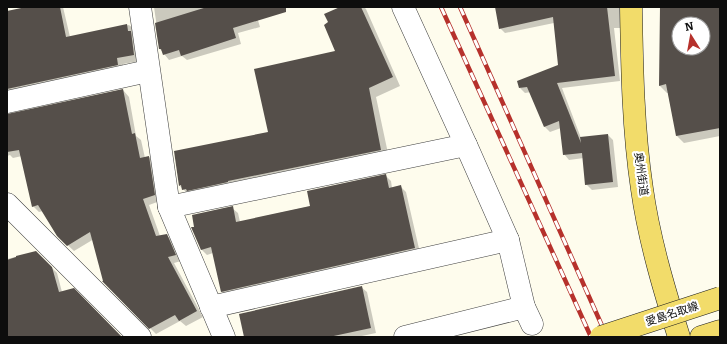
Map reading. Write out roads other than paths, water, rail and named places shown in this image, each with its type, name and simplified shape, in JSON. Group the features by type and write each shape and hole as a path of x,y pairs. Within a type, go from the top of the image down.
{"main road":[{"name":"奥州街道","path":"631,7 635,129 642,191 660,276 679,337"},
{"name":"愛島名取線","path":"601,337 720,298"},
{"path":"701,337 720,331"}],"street":[{"path":"140,7 148,71 169,207 224,337"},
{"path":"403,7 508,240 528,315 405,337"},
{"path":"7,102 148,71"},
{"path":"169,207 466,145"},
{"path":"7,204 140,337"},
{"path":"211,307 508,240"}],"railway":[{"path":"441,7 591,337"},
{"path":"460,7 607,337"}]}
